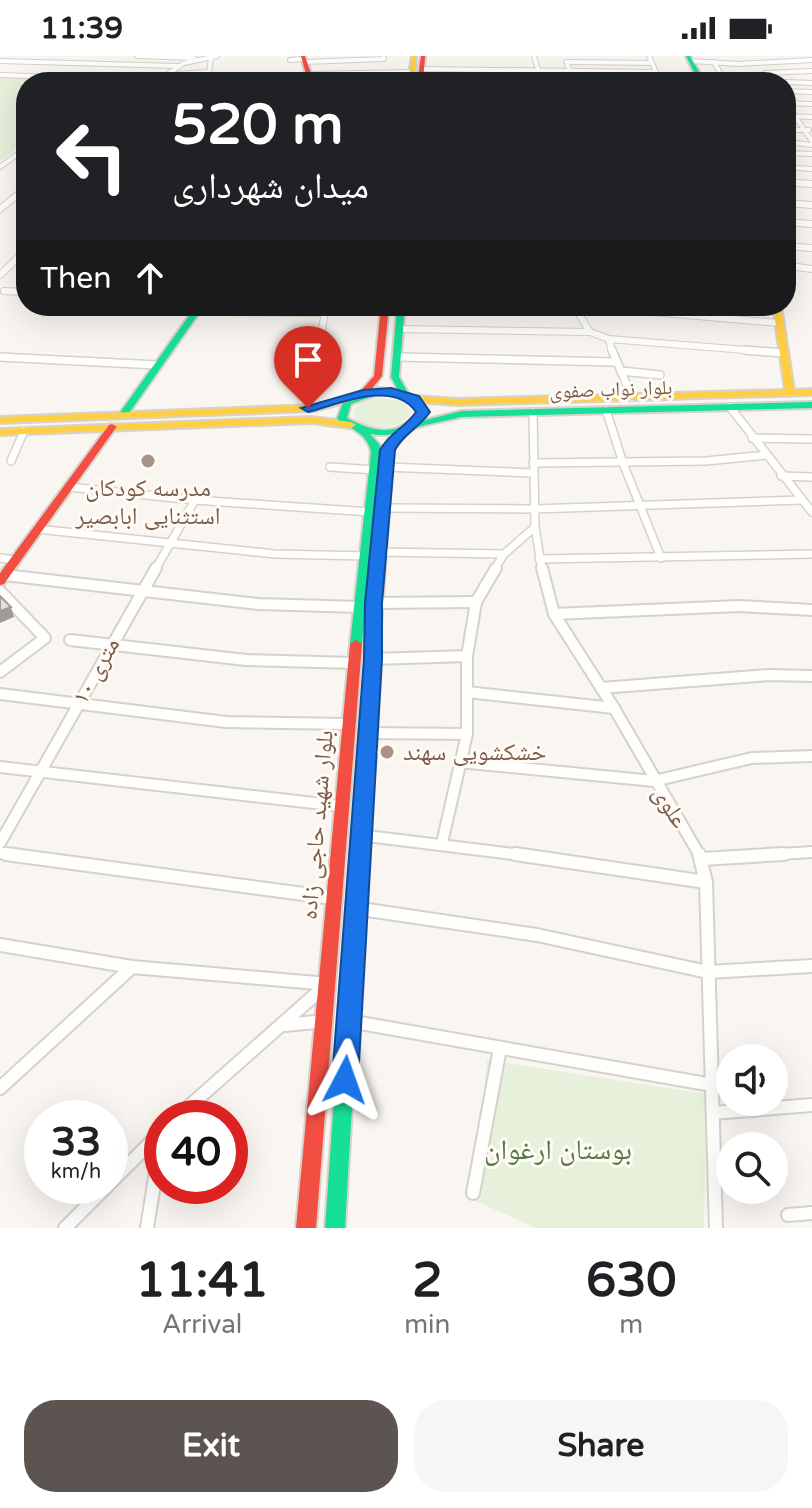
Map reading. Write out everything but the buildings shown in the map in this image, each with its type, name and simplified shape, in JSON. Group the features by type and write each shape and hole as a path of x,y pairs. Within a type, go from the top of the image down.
{"main road":[{"path":"124,414 193,316"},
{"path":"356,428 342,419 341,411 378,376 384,316"},
{"path":"401,316 395,377 423,412 408,428"},
{"path":"778,316 790,392"},
{"path":"378,376 386,380 395,377"},
{"name":"بلوار نواب صفوی","path":"358,396 377,391 460,408 533,412 812,405"},
{"name":"بلوار نواب صفوی","path":"356,428 389,433 460,408 632,397 812,392"},
{"path":"0,432 311,412 358,396"},
{"path":"0,420 124,414 311,412 356,428"},
{"path":"2,578 112,427"},
{"name":"بلوار شهید حاجی زاده","path":"356,428 375,445 380,468"},
{"name":"بلوار شهید حاجی زاده","path":"306,1228 347,724 367,605 380,468 391,441 408,428"},
{"name":"بلوار شهید حاجی زاده","path":"335,1228 373,659 367,605"},
{"path":"325,1021 349,1021"}],"street":[{"path":"1,70 17,56"},
{"path":"55,72 73,56"},
{"path":"137,56 208,58"},
{"path":"0,61 178,66 217,56"},
{"path":"534,56 538,71"},
{"path":"498,72 656,72 649,56"},
{"path":"208,58 209,72"},
{"path":"304,65 384,58"},
{"path":"695,58 714,62 758,63 812,60"},
{"path":"570,71 566,62 652,63"},
{"path":"714,62 720,72"},
{"path":"758,63 764,72"},
{"path":"304,65 393,72"},
{"path":"1,70 116,69 136,66"},
{"path":"128,72 136,66"},
{"path":"169,72 178,66"},
{"path":"112,72 116,69"},
{"path":"1,70 16,78"},
{"path":"9,75 16,75"},
{"path":"796,118 812,143"},
{"path":"796,130 812,130"},
{"path":"796,143 812,143"},
{"path":"809,184 812,196"},
{"path":"0,209 16,196"},
{"path":"0,275 16,260"},
{"path":"4,291 16,292"},
{"path":"311,412 325,316"},
{"path":"580,316 590,332"},
{"path":"704,316 779,323"},
{"path":"400,329 590,332 609,339 783,353"},
{"path":"609,339 615,362 632,397"},
{"path":"0,357 157,365"},
{"path":"398,357 615,362"},
{"path":"621,371 660,375"},
{"path":"730,407 812,512"},
{"path":"606,410 623,463 661,558"},
{"name":"علوی","path":"533,412 535,527 539,559 554,614 614,708 702,859 706,882 716,1228"},
{"path":"11,461 24,431"},
{"path":"752,438 812,439"},
{"path":"330,467 532,468 706,461 766,455"},
{"path":"781,476 812,477"},
{"path":"69,487 195,500 376,510 534,509 802,500"},
{"name":"۱۰ متری","path":"0,843 195,500"},
{"path":"442,843 467,734 467,656 476,602 504,554 535,527"},
{"path":"37,529 275,554 504,554"},
{"path":"539,559 812,554"},
{"path":"0,558 15,560"},
{"path":"2,578 258,604 476,602"},
{"path":"0,591 45,638 0,672"},
{"path":"554,614 739,606 812,610"},
{"path":"70,640 246,660 355,663"},
{"path":"373,659 467,656"},
{"path":"601,688 769,675 812,676"},
{"path":"467,692 614,708"},
{"path":"0,694 226,722 347,724"},
{"path":"367,733 467,734"},
{"path":"459,762 654,781 752,758 812,756"},
{"path":"0,767 340,806"},
{"path":"359,835 442,843 706,882"},
{"path":"702,859 812,852"},
{"path":"0,853 333,898"},
{"path":"354,908 537,935 708,972 812,966"},
{"path":"0,945 132,967 328,984"},
{"path":"0,1088 132,967"},
{"path":"197,1100 328,984"},
{"path":"282,1026 325,1021"},
{"path":"349,1021 712,1085"},
{"path":"473,1193 500,1048"},
{"path":"713,1113 812,1105"},
{"path":"128,1165 144,1149"},
{"path":"65,1228 88,1204"},
{"path":"147,1228 151,1204"},
{"path":"788,1215 812,1213"}],"green space":[{"path":"0,77 16,77 16,149 0,161"},
{"path":"379,397 404,402 411,411 410,416 398,424 384,427 370,426 356,420 353,410 362,401"},
{"name":"بوستان ارغوان","path":"487,1060 706,1094 704,1228 536,1228 474,1200"}],"traffic: fast":[{"path":"688,56 697,72"},
{"path":"124,414 193,316"},
{"path":"400,316 395,377 404,394"},
{"path":"377,391 410,397 423,412 407,428 386,433 364,429 342,419 347,402 377,391"},
{"path":"413,426 461,414 812,405"},
{"path":"356,644 376,452 375,445 362,431"},
{"path":"335,1228 365,756"}],"traffic: slow":[{"path":"412,72 414,56"},
{"path":"779,316 790,392"},
{"path":"414,399 458,402 812,392"},
{"path":"0,420 314,408 352,398"},
{"path":"0,432 311,420 351,425"},
{"path":"365,756 388,450 391,441 402,431"}],"traffic: jam":[{"path":"303,56 308,72"},
{"path":"421,72 423,56"},
{"path":"364,393 378,376 384,316"},
{"path":"0,581 112,427"},
{"path":"306,1228 356,644"}],"place":[{"name":"مدرسه کودکان استثنایی ابابصیر","path":"148,461"},
{"name":"خشکشویی سهند","path":"387,752"}],"route":[{"path":"308,408 377,391 404,394 421,405 423,412 421,420 395,436 388,450 374,603 373,659 354,908 345,1080"}]}
